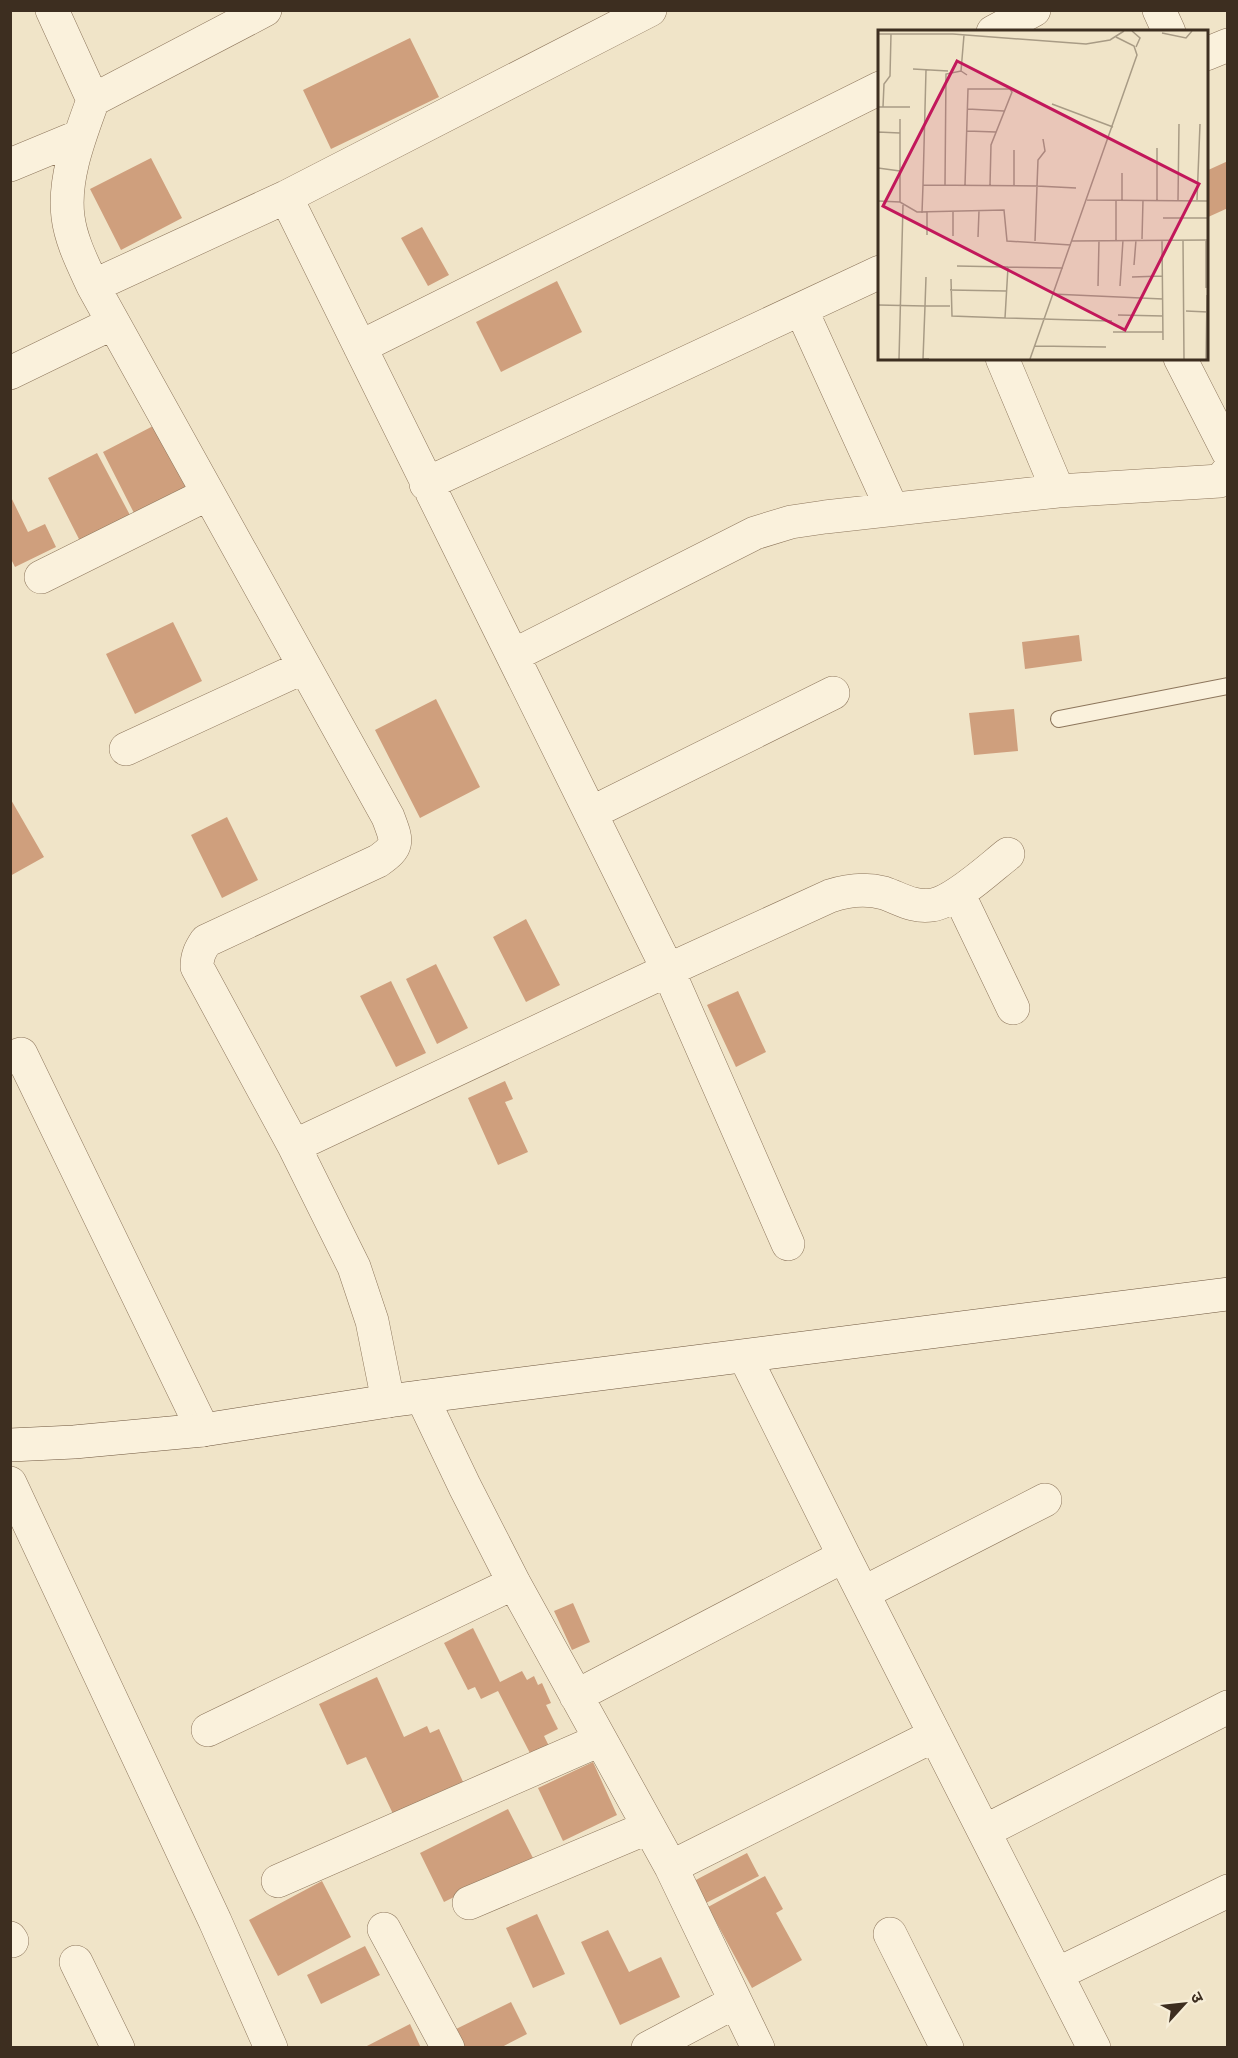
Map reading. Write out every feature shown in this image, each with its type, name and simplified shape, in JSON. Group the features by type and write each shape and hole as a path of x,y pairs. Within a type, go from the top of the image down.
{"street":[{"path":"52,10 93,100"},
{"path":"265,10 93,100 80,136 68,185 68,216 77,251 93,286 388,817 396,842 391,852 378,861 206,941 197,959 197,967 294,1146 354,1267 376,1337 388,1401"},
{"path":"93,286 286,197 650,10"},
{"path":"997,30 1034,10"},
{"path":"1159,10 1168,30"},
{"path":"1208,53 1227,45"},
{"path":"360,347 878,88"},
{"path":"10,165 80,136"},
{"path":"286,197 426,484 514,655 669,970 788,1244"},
{"path":"426,484 878,272"},
{"path":"801,309 892,509"},
{"path":"10,373 113,323"},
{"path":"1003,360 1058,491"},
{"path":"1181,360 1227,453"},
{"path":"514,655 755,534 791,522 1058,491 1220,481 1227,471"},
{"path":"41,577 208,494"},
{"path":"126,749 304,667"},
{"path":"591,813 833,693"},
{"path":"294,1146 830,896 847,891 863,890 883,893 919,906 935,905 958,893 1008,854"},
{"path":"958,893 1013,1008"},
{"path":"14,1047 202,1430"},
{"path":"10,1445 74,1442 202,1430 388,1401 1227,1294"},
{"path":"745,1357 862,1593 1094,2048"},
{"path":"423,1397 465,1487 514,1583 671,1867 758,2048"},
{"path":"10,1483 211,1910 271,2048"},
{"path":"862,1593 1045,1500"},
{"path":"576,1696 844,1556"},
{"path":"208,1730 514,1583"},
{"path":"984,1831 1227,1707"},
{"path":"671,1867 935,1734"},
{"path":"278,1881 600,1740"},
{"path":"469,1903 649,1827"},
{"path":"1057,1974 1227,1891"},
{"path":"384,1929 448,2048"},
{"path":"890,1934 947,2048"},
{"path":"76,1962 118,2048"},
{"path":"648,2048 735,2002"}],"lane":[{"path":"1059,719 1227,686"}],"building":[{"path":"410,38 439,97 331,149 303,90"},
{"path":"151,158 182,218 121,250 90,189"},
{"path":"1228,161 1228,208 1208,217 1208,170"},
{"path":"422,227 449,275 428,286 401,238"},
{"path":"557,281 582,332 501,372 476,322"},
{"path":"155,425 187,489 135,515 103,452"},
{"path":"97,453 131,517 81,543 48,478"},
{"path":"10,495 28,532 45,524 56,547 15,567 10,557"},
{"path":"173,622 202,681 135,714 106,654"},
{"path":"1079,635 1082,661 1025,669 1022,642"},
{"path":"436,699 480,787 420,818 375,730"},
{"path":"1014,709 1018,751 974,755 969,713"},
{"path":"10,798 44,857 10,876"},
{"path":"227,817 258,880 222,898 191,835"},
{"path":"526,919 560,985 526,1002 493,937"},
{"path":"436,964 468,1028 437,1044 406,979"},
{"path":"391,981 426,1053 396,1067 360,996"},
{"path":"738,991 766,1052 736,1067 707,1005"},
{"path":"505,1081 513,1099 505,1102 528,1152 498,1165 468,1098"},
{"path":"573,1603 590,1642 572,1650 554,1611"},
{"path":"473,1628 500,1682 522,1671 527,1680 534,1676 538,1685 542,1683 551,1703 546,1705 558,1729 544,1736 550,1748 532,1757 498,1691 481,1699 475,1687 468,1690 444,1643"},
{"path":"377,1677 404,1737 427,1726 430,1733 439,1729 464,1784 394,1816 366,1757 347,1765 319,1704"},
{"path":"593,1762 617,1815 563,1841 538,1788"},
{"path":"508,1809 533,1858 444,1902 420,1853"},
{"path":"747,1853 759,1876 704,1904 692,1882"},
{"path":"765,1876 783,1909 776,1913 802,1960 752,1988 708,1907"},
{"path":"322,1881 351,1937 278,1976 249,1920"},
{"path":"537,1914 565,1974 533,1988 506,1928"},
{"path":"608,1930 629,1972 661,1957 680,1997 620,2025 581,1942"},
{"path":"365,1946 380,1975 321,2004 307,1975"},
{"path":"511,2002 527,2034 500,2048 462,2048 454,2030"},
{"path":"410,2024 421,2048 363,2048"}]}
